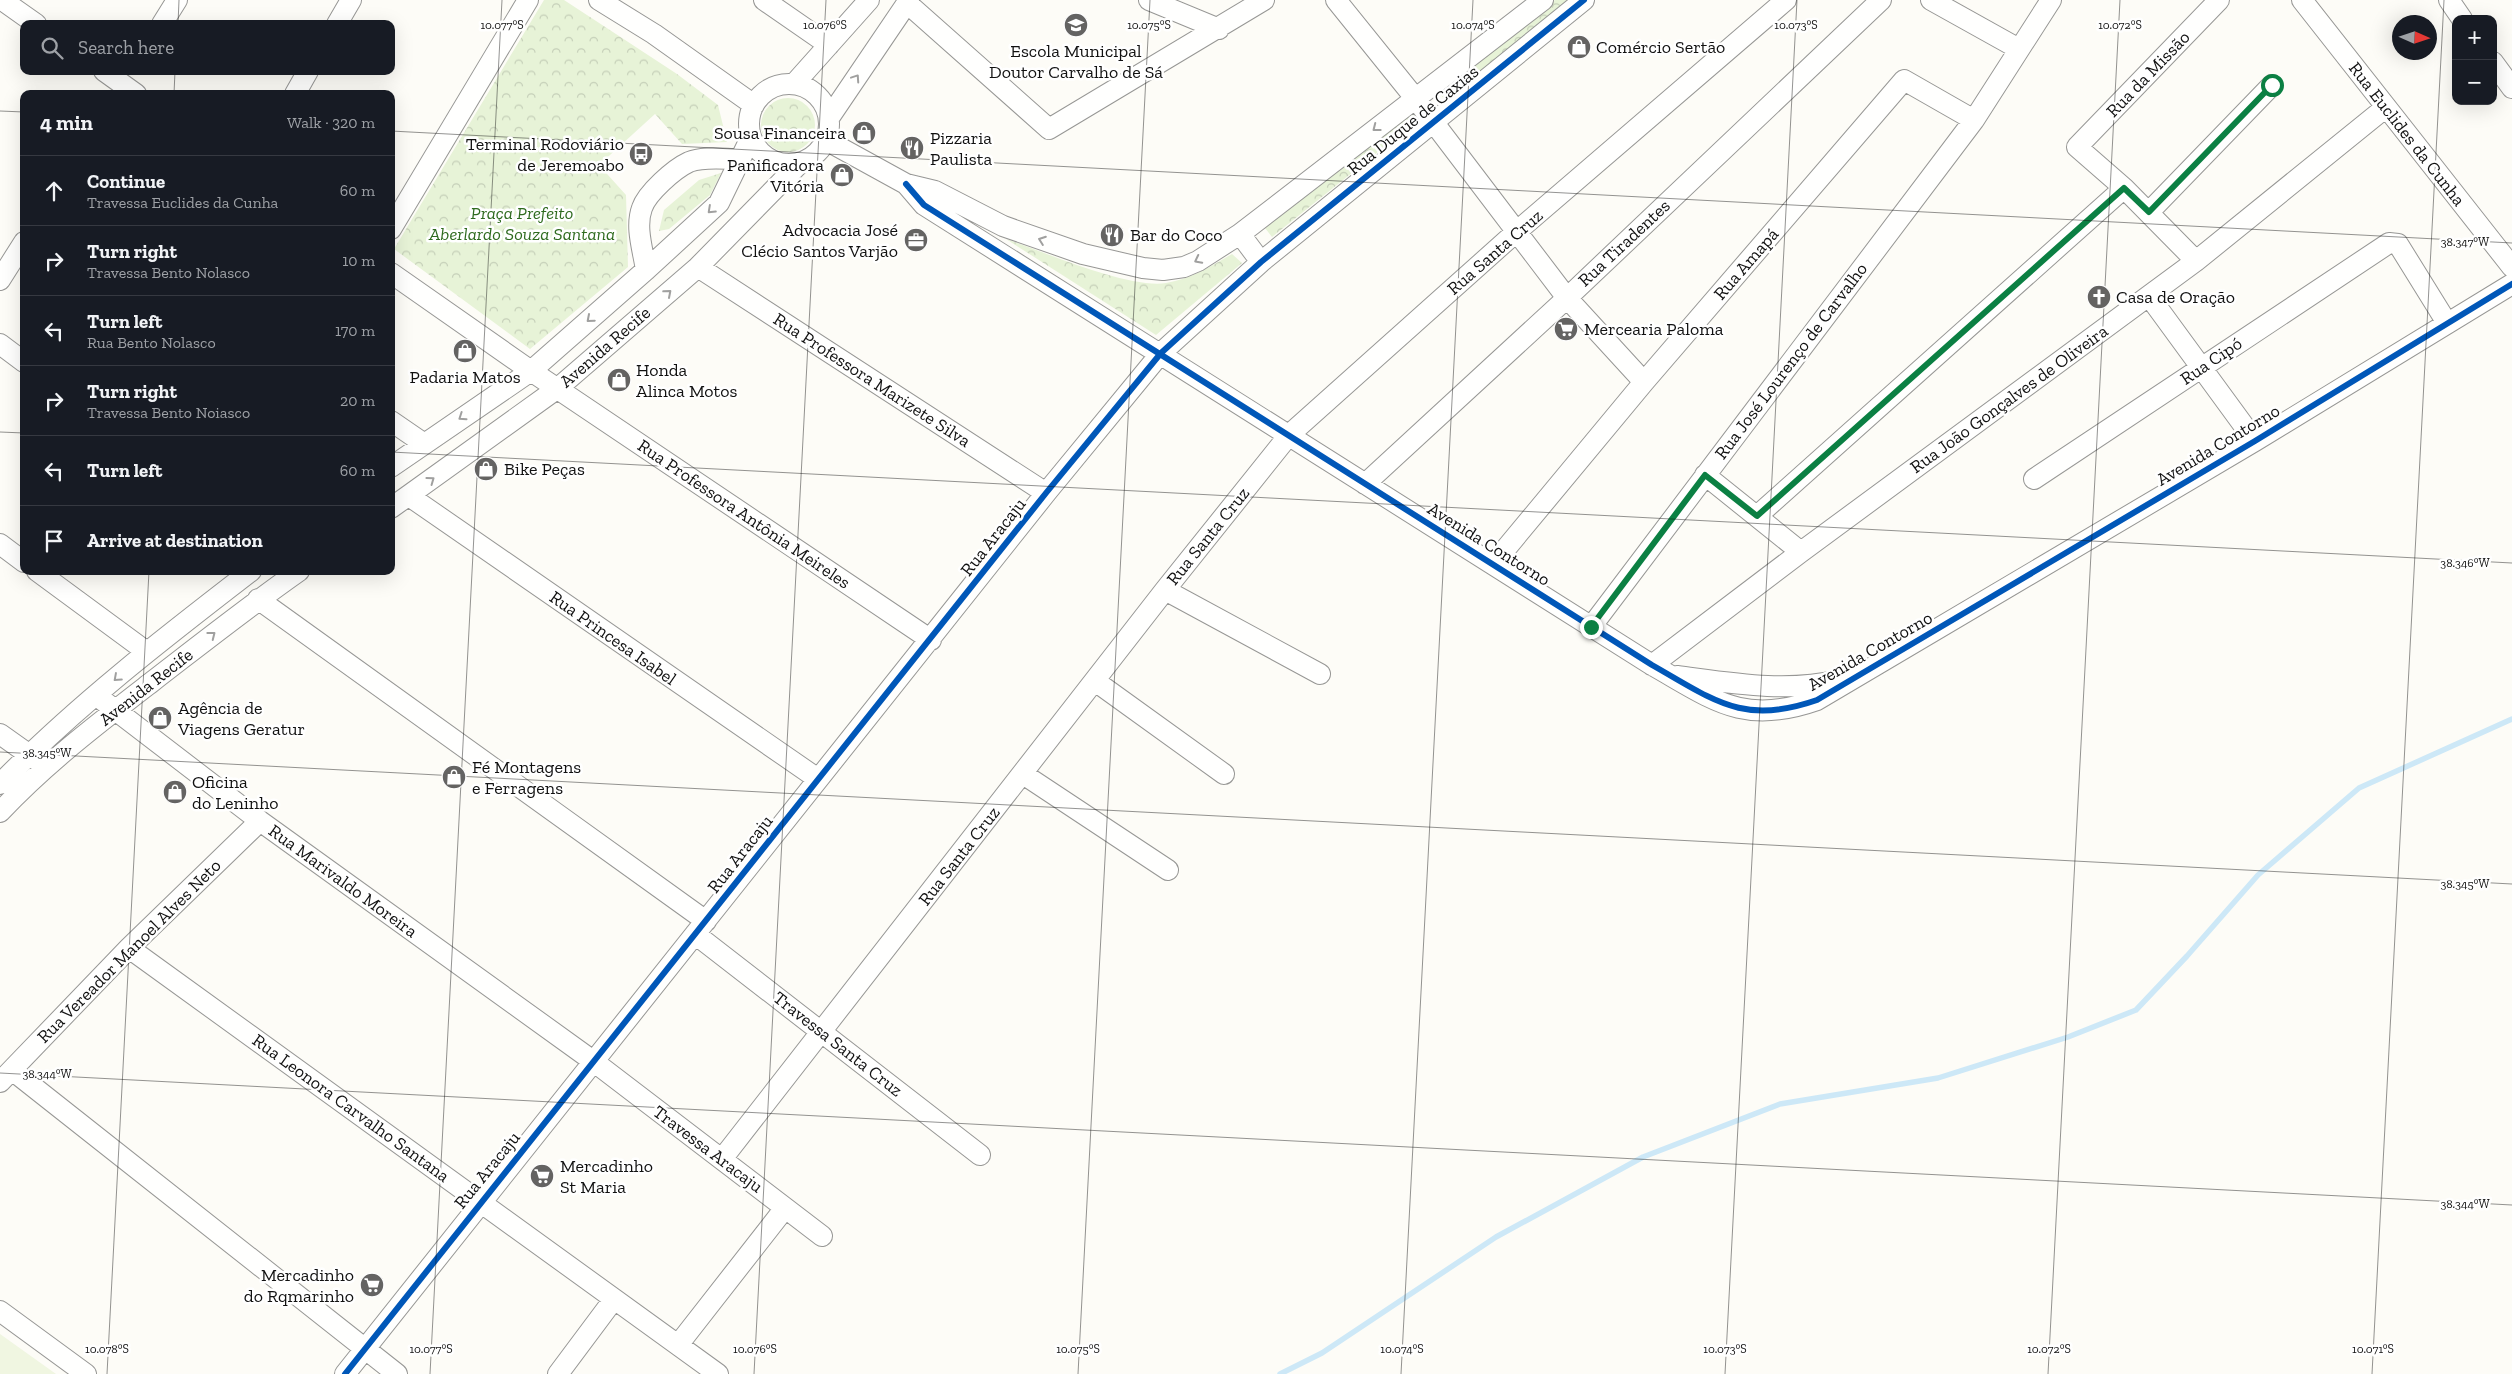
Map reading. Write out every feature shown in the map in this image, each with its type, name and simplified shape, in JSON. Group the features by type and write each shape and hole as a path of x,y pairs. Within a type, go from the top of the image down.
{"street":[{"path":"2,0 30,20"},
{"path":"164,20 177,0"},
{"path":"339,20 351,0"},
{"path":"395,222 528,0"},
{"path":"599,0 654,34 754,105"},
{"path":"764,0 829,45"},
{"path":"794,84 869,0"},
{"path":"1149,0 1219,29"},
{"path":"829,118 824,105 816,94 794,84 780,85 767,91 754,105 749,118 751,137 757,149 765,157 786,165 800,164 812,157 826,140 829,118 908,2 1049,129 1219,29 1264,0"},
{"path":"1336,0 1415,98 1515,233 1567,298 1644,382"},
{"name":"Rua Duque de Caxias","path":"906,184 935,191 1003,226 1082,254 1143,268 1163,270 1184,267 1198,261 1240,234 1543,0"},
{"name":"Rua Duque de Caxias","path":"1161,353 1261,262 1584,0"},
{"name":"Rua Santa Cruz","path":"722,1159 1165,590 1289,435 1515,233 1786,0"},
{"name":"Rua Tiradentes","path":"1365,484 1567,298 1881,0"},
{"path":"1931,0 2020,49"},
{"name":"Rua da Missão","path":"2124,188 2077,147 2219,0"},
{"name":"Rua Euclides da Cunha","path":"2302,0 2385,108 2512,267"},
{"path":"2449,0 2459,15"},
{"name":"Rua José Lourenço de Carvalho","path":"1591,627 1974,120 2020,49 2048,1"},
{"path":"2497,67 2512,88"},
{"path":"110,75 128,86"},
{"path":"297,90 306,75"},
{"name":"Rua Amapá","path":"1493,564 1644,382 1904,80 1974,120"},
{"path":"2149,212 2272,85"},
{"name":"Rua João Gonçalves de Oliveira","path":"1652,665 1800,552 2196,261 2385,108"},
{"name":"Avenida Recife","path":"395,464 423,443 531,371 719,203 751,137"},
{"path":"826,140 906,184"},
{"path":"646,270 639,230 642,208 653,190 690,162 715,158 739,159"},
{"name":"Avenida Recife","path":"395,505 558,388 698,267 800,164"},
{"name":"Avenida Contorno","path":"906,184 924,205 1704,697 1731,706 1766,712 1795,708 1817,700 1861,675 2254,441 2512,284"},
{"path":"1757,516 2124,188 2196,261"},
{"path":"1240,234 1261,262"},
{"name":"Rua Cipó","path":"2034,479 2388,242 2398,244 2447,323"},
{"path":"0,280 20,248"},
{"name":"Rua Professora Marizete Silva","path":"698,267 1046,493"},
{"path":"395,276 531,371"},
{"path":"2149,296 2254,441"},
{"path":"0,344 20,359"},
{"name":"Rua Aracaju","path":"345,1374 481,1201 931,640 1046,493 1161,353"},
{"name":"Rua Professora Antônia Meireles","path":"531,371 931,640"},
{"path":"395,424 423,443"},
{"path":"1705,475 1800,552"},
{"name":"Rua Princesa Isabel","path":"409,496 818,779"},
{"path":"0,544 20,559"},
{"path":"42,575 146,652"},
{"name":"Avenida Recife","path":"0,784 29,754 146,652 245,575"},
{"name":"Avenida Recife","path":"0,812 46,767 115,710 293,575"},
{"path":"1165,590 1320,674"},
{"name":"Travessa Santa Cruz","path":"258,600 700,927 821,1030 980,1155"},
{"path":"1095,682 1224,774"},
{"name":"Rua Marivaldo Moreira","path":"97,696 260,821 593,1061"},
{"path":"0,734 46,767"},
{"path":"1023,774 1168,870"},
{"name":"Rua Vereador Manoel Alves Neto","path":"6,1076 129,948 260,821"},
{"name":"Rua Leonora Carvalho Santana","path":"129,948 718,1374"},
{"name":"Travessa Aracaju","path":"593,1061 822,1236"},
{"path":"6,1076 397,1374"},
{"path":"678,1345 785,1208"},
{"path":"558,1374 614,1299"},
{"path":"0,1311 86,1374"}],"green space":[{"name":"Praça Prefeito Aberlardo Souza Santana","path":"544,0 564,0 677,74 718,105 727,142 682,144 655,114 599,165 626,195 628,267 530,349 395,250"},
{"path":"1555,0 1572,0 1445,100 1438,91"},
{"path":"783,98 793,98 803,102 811,110 815,125 811,140 803,148 793,152 783,152 773,148 765,140 761,130 761,120 765,110 773,102"},
{"path":"1413,111 1419,119 1272,237 1265,228"},
{"name":"Praça Prefeito Aberlardo Souza Santana","path":"721,173 710,195 669,229 659,231 664,210 699,180"},
{"path":"1006,239 1086,268 1109,275 1150,283 1166,283 1184,278 1200,272 1232,254 1242,263 1156,335"},
{"path":"0,1334 56,1374 0,1374"}],"waterway":[{"path":"1280,1374 1322,1353 1496,1237 1643,1157 1780,1104 1938,1078 2068,1037 2136,1010 2187,956 2258,875 2359,788 2512,719"}],"cycle path":[{"path":"345,1374 1046,493 1161,353 1261,262 1584,0"},
{"path":"906,184 924,205 1652,665 1712,698 1749,710 1791,707 1817,700 2255,441 2512,284"}],"place":[{"name":"Escola Municipal Doutor Carvalho de Sá","path":"1076,25"},
{"name":"Comércio Sertão","path":"1579,47"},
{"name":"Sousa Financeira","path":"864,133"},
{"name":"Pizzaria Paulista","path":"912,148"},
{"name":"Terminal Rodoviário de Jeremoabo","path":"641,154"},
{"name":"Panificadora Vitória","path":"842,175"},
{"name":"Bar do Coco","path":"1112,235"},
{"name":"Advocacia José Clécio Santos Varjão","path":"916,240"},
{"name":"Casa de Oração","path":"2099,297"},
{"name":"Mercearia Paloma","path":"1566,329"},
{"name":"Padaria Matos","path":"465,351"},
{"name":"Honda Alinca Motos","path":"619,380"},
{"name":"Bike Peças","path":"486,469"},
{"name":"Agência de Viagens Geratur","path":"160,718"},
{"name":"Fé Montagens e Ferragens","path":"454,777"},
{"name":"Oficina do Leninho","path":"175,792"},
{"name":"Mercadinho St Maria","path":"542,1176"},
{"name":"Mercadinho do Rqmarinho","path":"372,1285"}],"route":[{"path":"1591,627 1705,475 1757,516 2124,188 2149,212 2272,85"}]}
